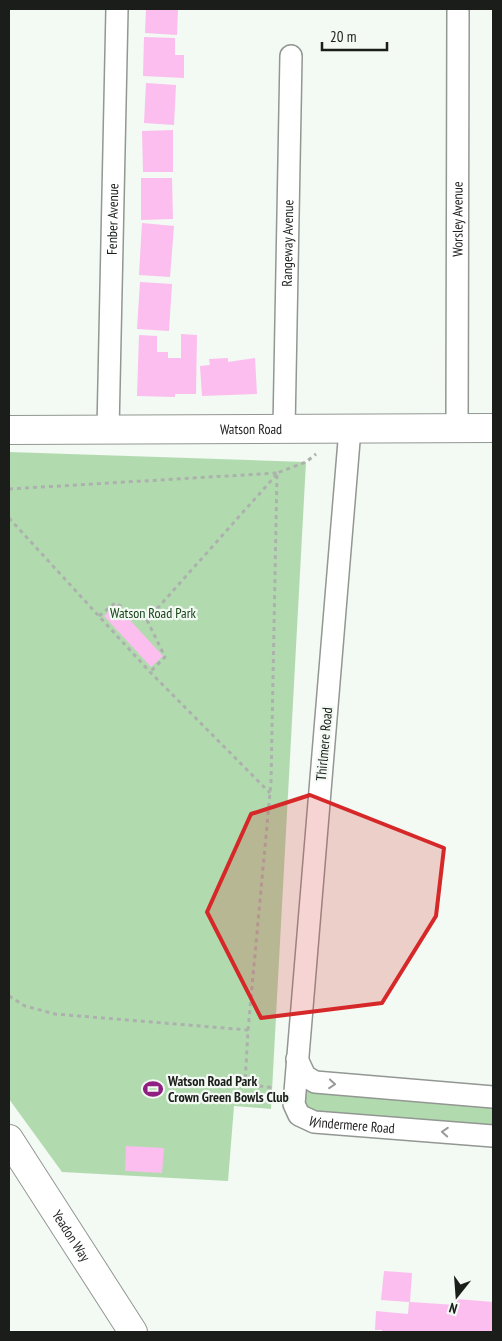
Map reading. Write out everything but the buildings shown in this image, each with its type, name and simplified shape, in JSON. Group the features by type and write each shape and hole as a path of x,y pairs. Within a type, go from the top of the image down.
{"street":[{"name":"Fenber Avenue","path":"108,430 117,9"},
{"name":"Worsley Avenue","path":"457,428 458,11"},
{"name":"Rangeway Avenue","path":"284,429 291,56"},
{"name":"Watson Road","path":"9,430 493,428"},
{"name":"Thirlmere Road","path":"298,1059 350,429"},
{"name":"Windermere Road","path":"298,1059 294,1090 295,1110 304,1119 314,1122 493,1136"},
{"path":"298,1059 305,1076 315,1082 493,1097"},
{"name":"Yeadon Way","path":"9,1139 133,1332"}],"path":[{"path":"9,489 277,474 306,462 321,451"},
{"path":"147,620 277,474"},
{"path":"277,474 270,793 248,1030 245,1084 294,1090"},
{"path":"9,518 150,672 270,793"},
{"path":"99,616 115,603 147,620 164,657 150,672"},
{"path":"9,996 25,1006 55,1014 248,1030"}],"highlighted area":[{"path":"310,795 444,848 436,916 382,1003 261,1018 207,912 251,814"}],"green space":[{"name":"Watson Road Park","path":"9,452 306,462 271,1109 234,1106 228,1181 62,1172 9,1099"},
{"path":"305,1076 493,1097 493,1136 314,1122 294,1090"}],"place":[{"name":"Watson Road Park Crown Green Bowls Club","path":"153,1089"}]}
